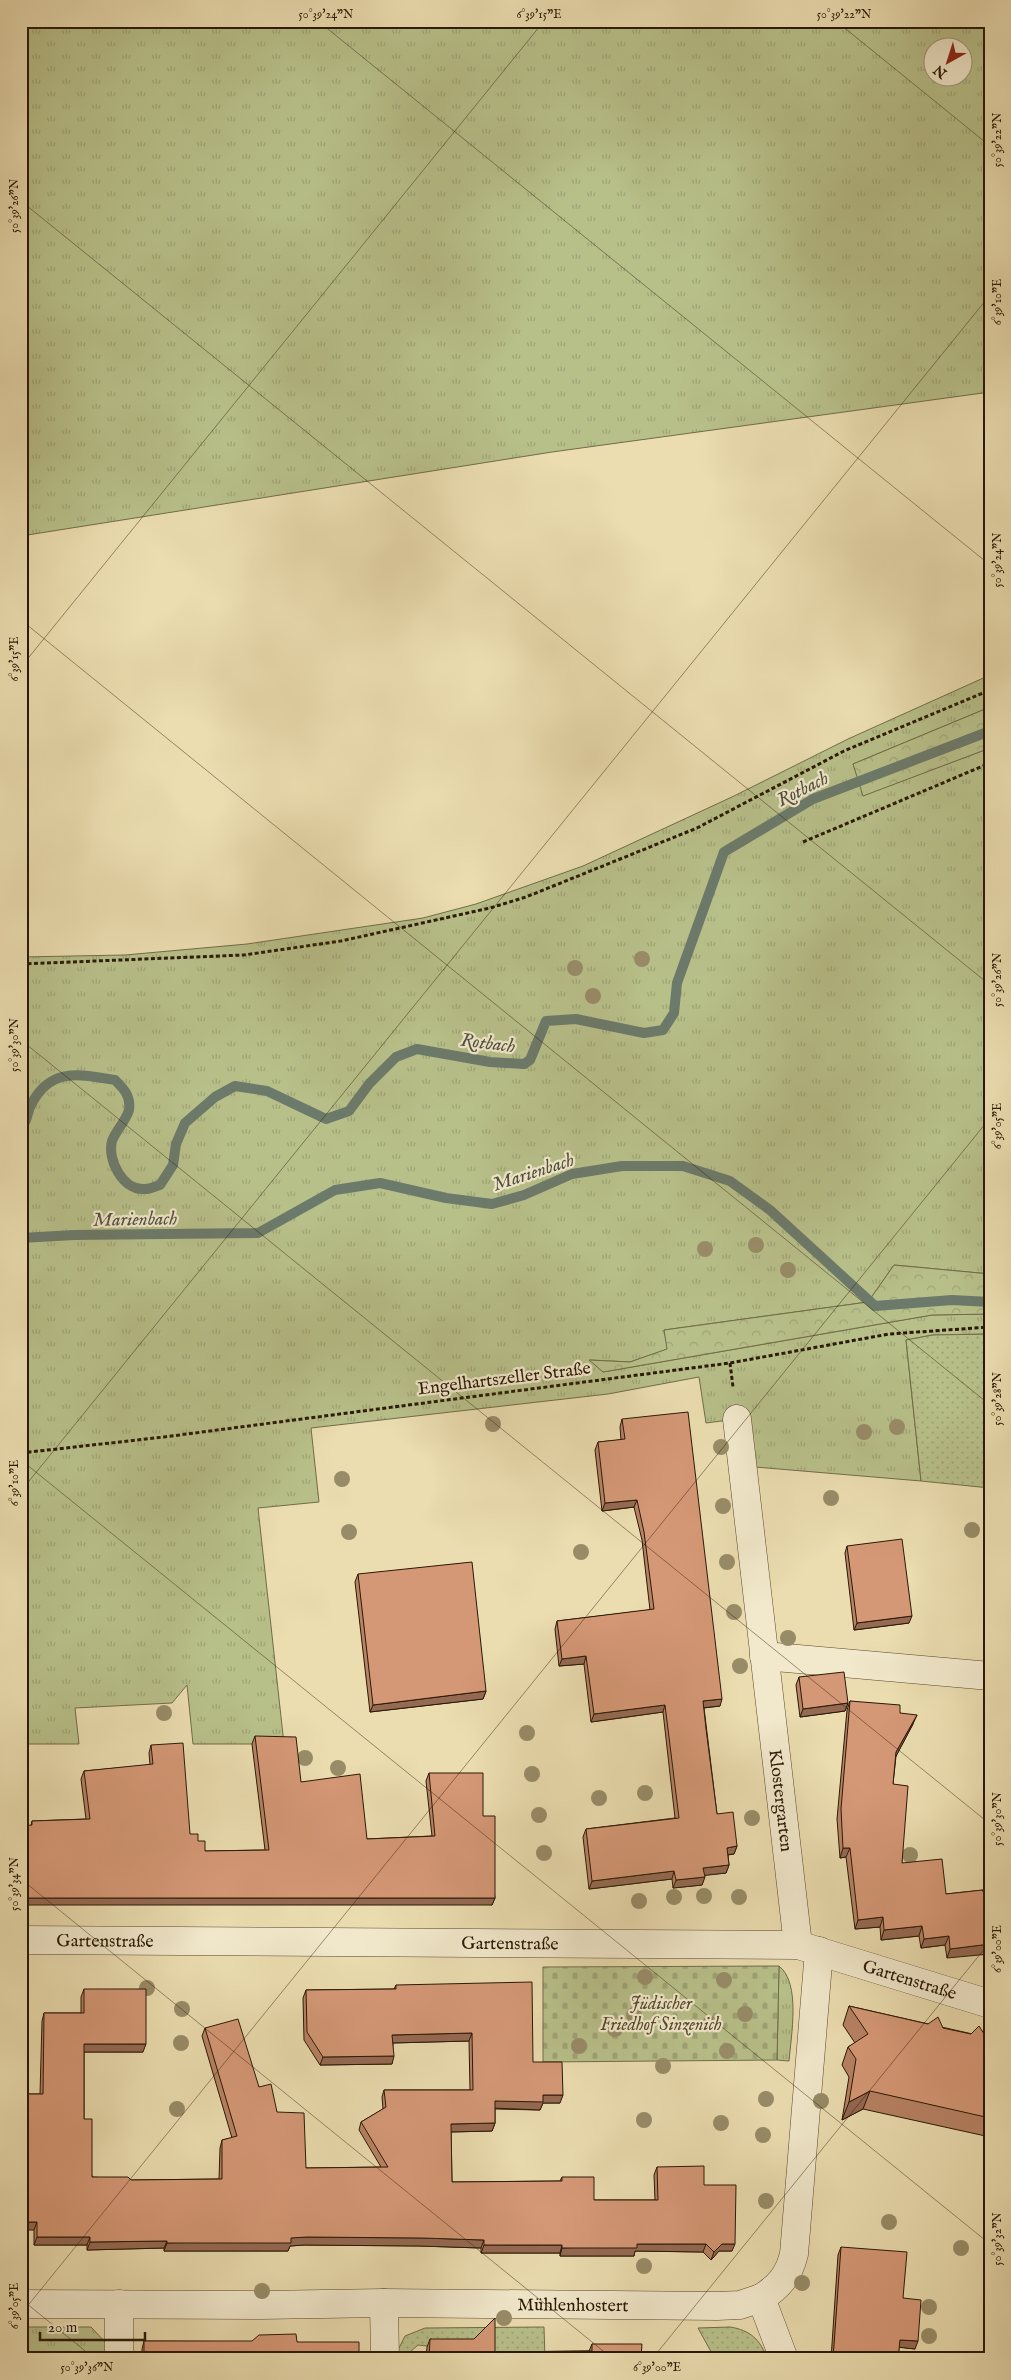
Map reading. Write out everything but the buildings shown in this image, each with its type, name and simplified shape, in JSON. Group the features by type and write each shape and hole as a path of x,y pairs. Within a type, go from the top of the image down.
{"street":[{"name":"Klostergarten","path":"737,1419 764,1656 808,1948"},
{"path":"764,1656 990,1676"},
{"name":"Gartenstraße","path":"21,1940 808,1948 990,2004"},
{"name":"Mühlenhostert","path":"21,2304 261,2305 384,2303 718,2306 740,2305 761,2298 772,2292 786,2276 794,2254 808,1948"},
{"path":"761,2298 784,2359"},
{"path":"384,2303 385,2359"},
{"path":"119,2304 119,2359"}],"path":[{"path":"21,964 244,955 340,941 490,908 526,897 697,828 844,751 990,690"},
{"path":"803,842 990,763"},
{"name":"Engelhartszeller Straße","path":"21,1453 730,1363 889,1334 990,1327"}],"green space":[{"path":"21,21 990,21 990,392 552,452 21,536"},
{"path":"990,675 990,707 853,764 864,795 990,748 990,1274 894,1265 868,1302 664,1330 668,1349 630,1362 590,1360 603,1372 932,1315 990,1314 990,1334 933,1335 906,1340 921,1481 755,1467 737,1419 706,1423 699,1377 608,1394 311,1428 319,1502 258,1508 284,1744 193,1744 187,1685 172,1703 75,1708 79,1744 21,1744 21,957 125,955 247,944 423,918 476,904 583,866 734,796 848,739"},
{"path":"990,707 990,748 863,796 853,764"},
{"path":"894,1265 990,1274 990,1314 932,1315 603,1372 589,1360 630,1362 667,1349 664,1330 868,1302"},
{"path":"990,1334 990,1488 921,1481 906,1340 933,1335"},
{"path":"779,1966 786,1974 792,1997 793,2024 789,2061 777,2060"},
{"name":"Jüdischer Friedhof Sinzenich","path":"779,1966 777,2060 543,2062 543,1967"},
{"path":"21,2327 91,2327 106,2343 106,2359 21,2359"},
{"path":"544,2327 545,2359 418,2345 402,2359 397,2359 397,2352 405,2336 425,2328"},
{"path":"730,2327 749,2333 754,2337 762,2346 767,2359 715,2359 698,2328"}],"waterway":[{"name":"Rotbach","path":"21,1126 25,1122 30,1108 39,1093 47,1084 56,1079 78,1075 115,1080 126,1093 129,1101 129,1110 112,1141 111,1149 114,1165 118,1173 130,1185 147,1189 160,1185 173,1165 176,1144 185,1123 215,1097 235,1086 267,1091 326,1119 349,1111 369,1084 396,1057 417,1049 490,1062 524,1064 530,1060 546,1021 576,1019 644,1033 663,1030 674,1013 677,983 724,852 813,799 990,731"},
{"name":"Marienbach","path":"21,1238 74,1235 258,1233 335,1190 380,1183 446,1198 492,1204 524,1195 572,1174 622,1166 683,1166 730,1181 770,1210 875,1306 952,1300 990,1302"}]}
